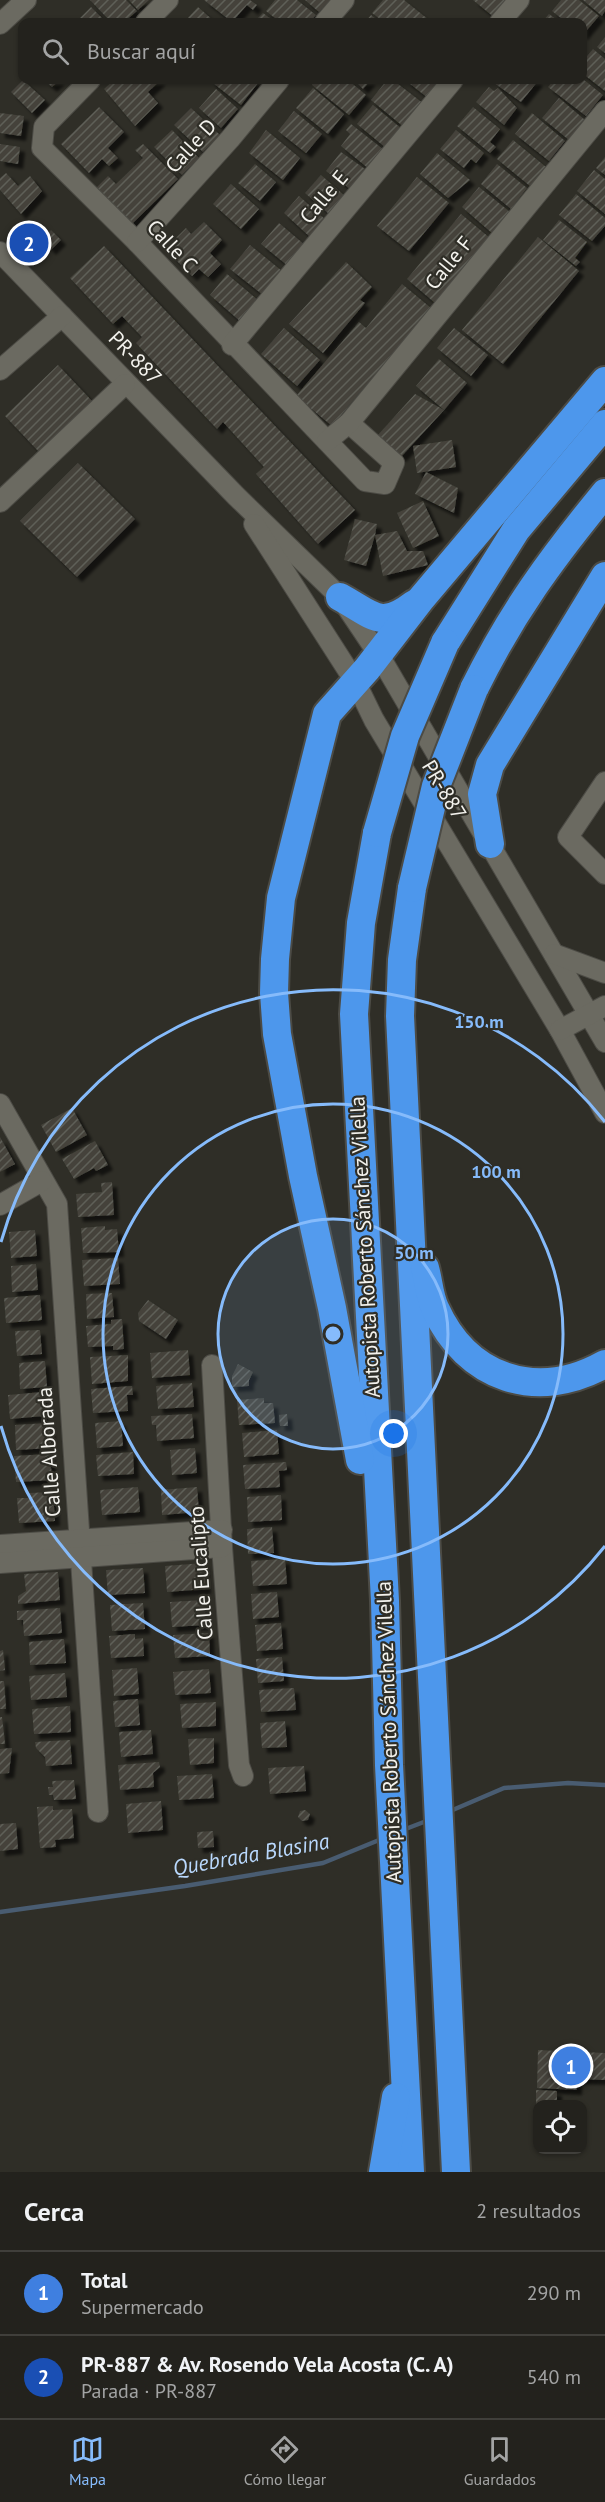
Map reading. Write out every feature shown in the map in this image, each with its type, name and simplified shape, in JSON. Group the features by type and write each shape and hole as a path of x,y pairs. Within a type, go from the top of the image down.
{"highway":[{"path":"385,1601 367,1519 358,1442 344,1364 303,1176 277,1034 274,993 275,959 281,898 303,802 327,714 356,683 421,599 605,381"},
{"name":"Autopista Roberto Sánchez Vilella","path":"410,2172 389,1765 385,1601 354,1014 361,923 377,833 405,736 445,643 516,530 605,424"},
{"name":"Autopista Roberto Sánchez Vilella","path":"456,2172 437,1749 414,1335 412,1223 400,1016 402,960 412,888 436,786 474,689 524,597 605,493"},
{"path":"490,844 482,794 490,765 605,576"},
{"path":"340,597 387,620 397,617 421,599"},
{"path":"412,1223 429,1292 438,1314 452,1338 480,1365 510,1378 548,1383 580,1376 605,1364"},
{"path":"443,1902 460,1946 475,2172"},
{"path":"383,2172 385,2148 403,2060"},
{"path":"397,2172 403,2060"}],"street":[{"path":"0,24 26,0"},
{"path":"150,18 168,0"},
{"path":"329,18 344,0"},
{"path":"503,18 519,0"},
{"name":"Calle C","path":"86,84 44,127 42,148 136,242 232,345 365,481 385,484 394,463 349,423"},
{"name":"Calle D","path":"136,242 230,139 276,84"},
{"name":"Calle E","path":"232,345 450,84"},
{"name":"Calle F","path":"327,441 349,423 605,111"},
{"name":"PR-887","path":"0,252 125,384 340,597 379,655 554,954 597,1011 605,1042"},
{"path":"0,370 62,316"},
{"path":"0,502 125,384"},
{"name":"PR-887","path":"236,496 356,683 374,720 561,1030 605,1113"},
{"path":"605,782 568,837 605,874"},
{"path":"554,954 605,973"},
{"path":"561,1030 597,1011"},
{"name":"Calle Alborada","path":"0,1104 57,1204 98,1812"},
{"path":"0,1205 42,1181"},
{"name":"Calle Eucalipto","path":"212,1365 239,1765 243,1776"},
{"path":"0,1563 80,1549 222,1538"},
{"path":"0,1545 80,1549"}],"building":[{"path":"90,0 126,0 137,11 129,18 107,18"},
{"path":"129,0 149,0 138,10"},
{"path":"204,0 250,0 257,5 253,10 247,5 236,18 227,18"},
{"path":"275,0 297,0 316,15 313,18 275,18 266,11"},
{"path":"305,0 330,0 319,12"},
{"path":"383,0 404,0 426,18 379,18 372,13"},
{"path":"473,0 510,0 495,18"},
{"path":"561,0 579,0 599,16 587,30 587,18 561,18 552,11"},
{"path":"583,0 605,0 605,11 602,16"},
{"path":"91,7 102,18 80,18"},
{"path":"198,7 210,18 188,18"},
{"path":"263,13 270,18 258,18"},
{"path":"605,37 605,53 597,47"},
{"path":"593,49 605,59 605,91 587,77 587,56"},
{"path":"587,82 603,95 586,116 548,87 551,84"},
{"path":"19,84 27,84 45,100 32,113 11,92"},
{"path":"110,84 157,84 148,92 158,103 135,126 104,89"},
{"path":"214,84 257,84 241,105"},
{"path":"353,84 366,95 349,115 312,85"},
{"path":"358,84 367,84 363,89"},
{"path":"384,84 398,84 424,104 405,128 371,100"},
{"path":"410,84 440,84 428,98"},
{"path":"495,84 536,84 521,102"},
{"path":"489,87 494,91 498,88 517,108 504,125 476,102"},
{"path":"313,88 344,114 328,134 296,108"},
{"path":"216,89 238,109 221,128 199,108"},
{"path":"559,98 585,120 569,140 542,118"},
{"path":"373,105 402,129 386,148 357,124"},
{"path":"99,107 124,132 108,148 118,158 109,166 102,159 89,173 61,144"},
{"path":"473,107 500,129 490,142 496,147 490,153 457,126"},
{"path":"191,108 220,135 203,152 174,125"},
{"path":"294,111 322,134 306,153 278,131"},
{"path":"0,113 24,116 21,136 0,133"},
{"path":"532,113 565,141 549,161 515,134"},
{"path":"351,124 384,150 369,169 341,146 350,134 346,130"},
{"path":"172,130 199,158 182,175 154,147"},
{"path":"266,130 300,158 283,180 249,153"},
{"path":"456,130 484,153 476,163 471,159 464,168 440,149"},
{"path":"513,140 546,167 530,186 497,159"},
{"path":"0,144 20,147 18,164 0,161"},
{"path":"143,144 178,179 132,224 95,189 108,176 116,184 143,158 135,150"},
{"path":"341,152 365,169 350,189 326,171"},
{"path":"437,153 470,180 448,198 420,174"},
{"path":"605,157 605,175 596,168"},
{"path":"255,164 276,182 260,201 238,183"},
{"path":"497,164 527,188 511,209 481,184"},
{"path":"594,170 605,179 605,214 577,191"},
{"path":"6,173 18,186 30,176 42,191 21,214 0,190 0,178"},
{"path":"321,175 345,196 329,214 305,193"},
{"path":"417,177 449,203 409,251 377,226"},
{"path":"231,184 259,209 241,229 213,204"},
{"path":"479,187 510,212 493,234 462,207"},
{"path":"576,194 605,218 605,226 592,241 559,215"},
{"path":"299,196 326,220 310,237 284,213"},
{"path":"461,214 490,238 435,303 407,279"},
{"path":"559,220 587,242 575,258 580,262 576,266 543,240"},
{"path":"204,222 222,240 210,253 221,264 208,277 199,269 192,276 165,249 186,228 191,234"},
{"path":"279,223 305,245 288,266 261,244"},
{"path":"51,230 61,240 51,250 42,240"},
{"path":"538,237 579,271 503,364 462,330"},
{"path":"250,245 282,271 263,295 230,269"},
{"path":"104,246 355,510 318,544 256,474 264,467 223,422 217,429 136,343 142,337 122,316 113,324 70,278"},
{"path":"346,262 372,287 360,300 365,303 323,353 289,324"},
{"path":"227,274 259,301 241,322 210,295"},
{"path":"402,284 431,308 332,426 296,396 359,322 366,328"},
{"path":"284,328 320,360 297,386 261,354"},
{"path":"454,328 488,355 471,376 437,348"},
{"path":"439,359 467,383 444,410 416,386"},
{"path":"58,365 93,402 40,453 5,416"},
{"path":"415,394 444,410 401,457 377,436"},
{"path":"452,440 456,467 417,473 413,446"},
{"path":"78,463 135,519 77,577 20,521"},
{"path":"426,472 458,488 454,513 415,494"},
{"path":"423,501 439,536 413,548 397,513"},
{"path":"355,519 377,524 366,566 344,560"},
{"path":"397,531 407,551 423,551 428,565 383,576 375,535"},
{"path":"72,1108 87,1135 56,1152 41,1125"},
{"path":"0,1137 15,1164 0,1172"},
{"path":"95,1141 108,1165 96,1171 94,1168 74,1179 62,1159"},
{"path":"112,1182 114,1215 78,1217 76,1194 102,1192 101,1183"},
{"path":"105,1226 105,1230 117,1229 119,1252 83,1253 81,1228"},
{"path":"35,1230 37,1256 11,1258 9,1232"},
{"path":"118,1258 120,1284 84,1286 82,1260"},
{"path":"36,1264 38,1290 12,1292 11,1266"},
{"path":"112,1293 114,1317 87,1319 86,1294"},
{"path":"40,1295 42,1320 6,1323 4,1298"},
{"path":"148,1300 178,1320 166,1339 139,1321 138,1313"},
{"path":"122,1319 124,1349 113,1350 113,1346 88,1347 86,1326 111,1324 111,1320"},
{"path":"40,1330 42,1354 17,1356 15,1331"},
{"path":"188,1350 190,1375 152,1378 150,1353"},
{"path":"128,1355 128,1381 92,1384 90,1357"},
{"path":"45,1361 47,1387 20,1389 19,1363"},
{"path":"238,1364 253,1372 249,1386 232,1387 232,1376"},
{"path":"192,1383 194,1407 158,1409 156,1386"},
{"path":"132,1386 133,1395 127,1395 128,1411 93,1413 91,1389"},
{"path":"43,1392 44,1416 10,1419 8,1395"},
{"path":"264,1398 264,1403 273,1403 275,1423 239,1425 237,1400"},
{"path":"192,1414 194,1438 157,1441 156,1425 152,1425 151,1416"},
{"path":"287,1414 288,1426 280,1426 279,1415"},
{"path":"121,1421 123,1446 97,1448 95,1423"},
{"path":"50,1423 51,1448 16,1450 15,1425"},
{"path":"277,1430 279,1454 244,1457 242,1433"},
{"path":"195,1448 197,1473 172,1475 170,1450"},
{"path":"133,1452 134,1474 98,1476 96,1455"},
{"path":"50,1454 52,1480 16,1482 14,1456"},
{"path":"286,1462 287,1470 279,1471 280,1487 245,1489 243,1465"},
{"path":"138,1487 140,1512 102,1515 100,1490"},
{"path":"197,1487 199,1512 162,1515 161,1490"},
{"path":"53,1492 55,1521 19,1523 17,1498 29,1498 29,1493"},
{"path":"281,1495 282,1520 248,1522 247,1497"},
{"path":"272,1527 274,1553 248,1554 247,1529"},
{"path":"285,1559 287,1584 253,1586 251,1561"},
{"path":"204,1563 206,1589 167,1592 165,1566"},
{"path":"143,1568 145,1593 108,1595 106,1570"},
{"path":"58,1572 60,1600 18,1604 18,1596 26,1591 24,1574"},
{"path":"277,1592 279,1617 253,1619 251,1594"},
{"path":"204,1600 206,1625 172,1627 170,1602"},
{"path":"143,1603 145,1629 112,1631 110,1605"},
{"path":"60,1608 62,1633 24,1636 23,1620 17,1620 17,1611"},
{"path":"281,1623 283,1649 257,1651 255,1625"},
{"path":"209,1633 210,1656 175,1658 173,1635"},
{"path":"135,1634 135,1639 143,1638 144,1656 111,1658 109,1636"},
{"path":"64,1639 66,1663 30,1665 29,1642"},
{"path":"3,1650 5,1670 0,1671 0,1651"},
{"path":"282,1657 284,1681 258,1683 256,1659"},
{"path":"137,1668 139,1694 114,1696 112,1670"},
{"path":"209,1669 211,1693 175,1695 173,1672"},
{"path":"65,1673 67,1697 31,1700 29,1676"},
{"path":"0,1681 4,1681 6,1709 0,1709"},
{"path":"294,1688 296,1710 261,1712 259,1690"},
{"path":"138,1699 140,1725 115,1727 113,1701"},
{"path":"216,1702 216,1726 182,1728 180,1704"},
{"path":"70,1706 71,1732 34,1734 32,1709"},
{"path":"0,1717 2,1717 5,1744 0,1744"},
{"path":"285,1721 287,1747 262,1748 260,1723"},
{"path":"151,1730 153,1754 121,1757 119,1732"},
{"path":"214,1738 214,1763 190,1765 188,1739"},
{"path":"70,1740 72,1764 46,1766 45,1757 36,1748 35,1742"},
{"path":"12,1748 9,1773 0,1774 0,1749"},
{"path":"159,1762 160,1767 153,1773 154,1787 120,1790 118,1765"},
{"path":"304,1766 306,1791 270,1794 268,1768"},
{"path":"212,1774 214,1798 179,1800 177,1776"},
{"path":"74,1780 76,1799 54,1800 53,1795 49,1795 48,1787 53,1787 52,1781"},
{"path":"161,1801 163,1830 128,1833 126,1804"},
{"path":"53,1806 53,1810 72,1809 74,1838 55,1840 56,1847 40,1848 37,1807"},
{"path":"305,1810 310,1814 308,1820 302,1821 298,1817 300,1811"},
{"path":"16,1823 18,1849 0,1851 0,1824"},
{"path":"213,1831 214,1847 198,1848 197,1832"},
{"path":"538,2050 605,2053 605,2080 577,2079 577,2090 537,2088"},
{"path":"536,2090 557,2091 557,2100 536,2100"}],"waterway":[{"name":"Quebrada Blasina","path":"448,1812 504,1788 568,1783 605,1785"},
{"name":"Quebrada Blasina","path":"403,1830 429,1820"},
{"name":"Quebrada Blasina","path":"0,1912 185,1886 323,1863 384,1838"}],"place":[{"name":"PR-887 & Av. Rosendo Vela Acosta (C. A)","path":"29,243"},
{"name":"Total","path":"571,2066"}]}
